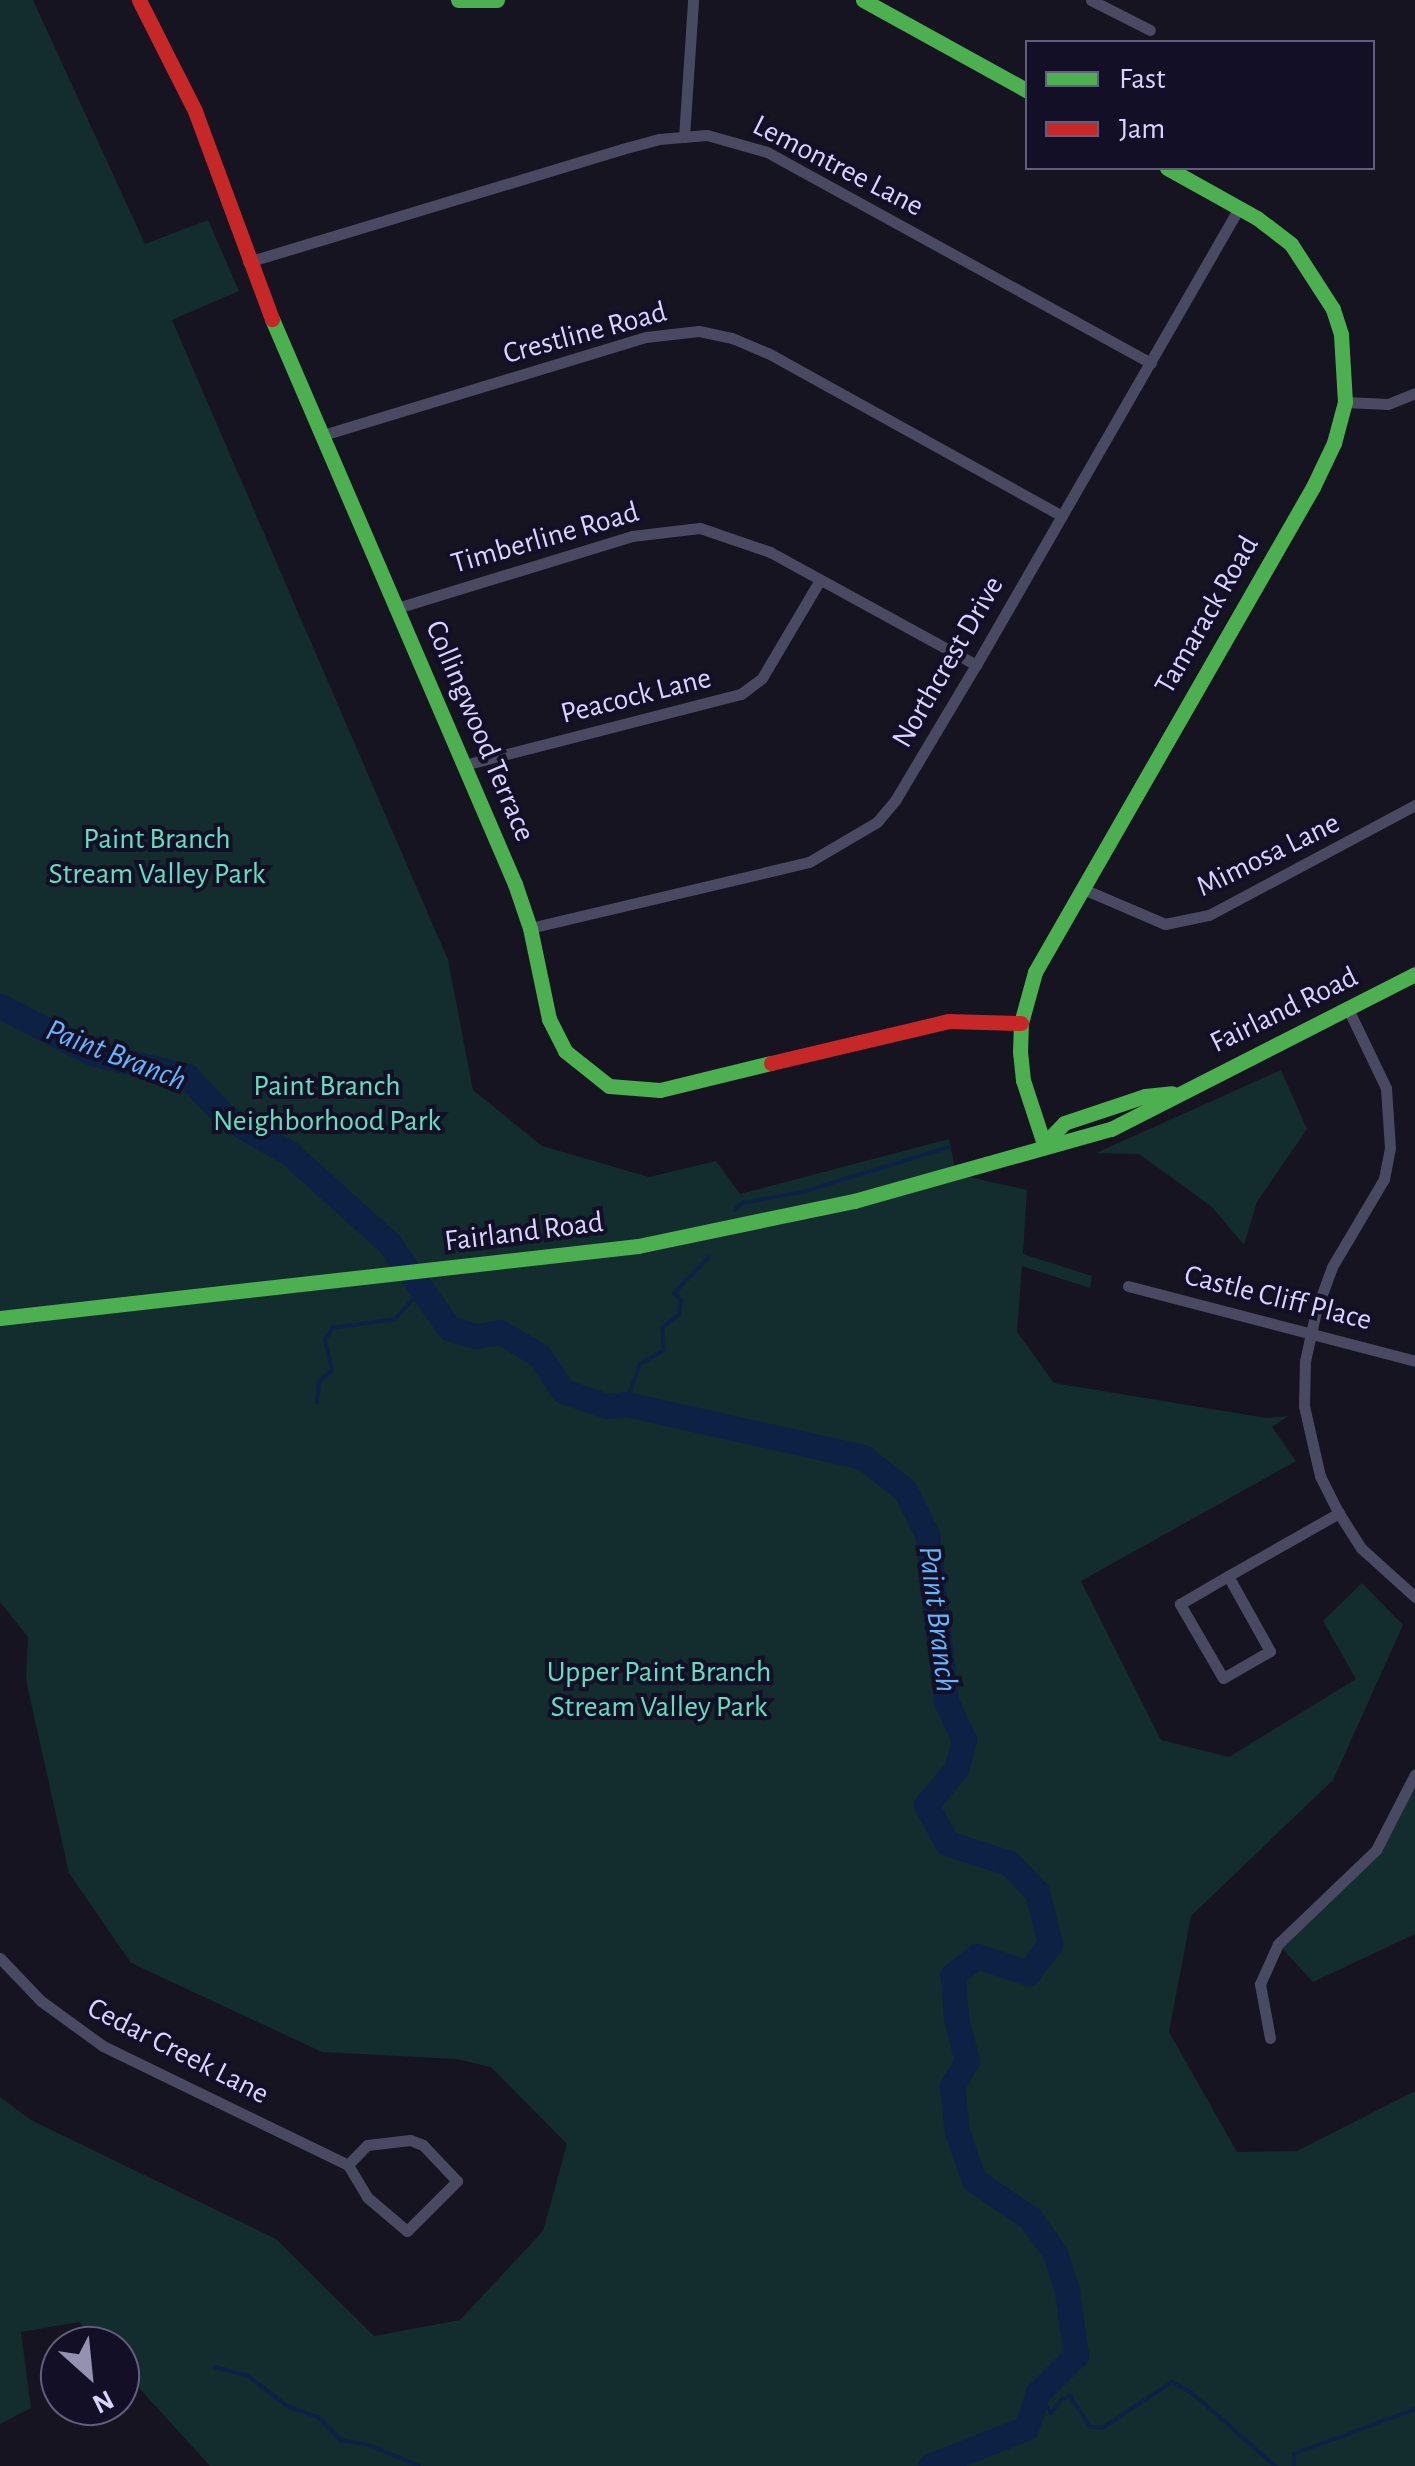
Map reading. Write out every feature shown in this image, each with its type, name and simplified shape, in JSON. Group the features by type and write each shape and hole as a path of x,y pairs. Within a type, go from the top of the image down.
{"street":[{"name":"Collingwood Terrace","path":"138,0 195,110 222,197 248,262 530,928 555,1035 578,1066 609,1086 629,1091 660,1090 948,1021 1021,1023"},
{"path":"458,0 497,0"},
{"path":"684,136 693,0"},
{"path":"863,0 1025,89"},
{"path":"1091,0 1150,30"},
{"name":"Lemontree Lane","path":"248,262 622,149 684,136 731,139 767,152 1151,363"},
{"name":"Tamarack Road","path":"1044,1144 1023,1080 1021,1023 1035,972 1313,487 1334,443 1344,402 1341,334 1321,286 1291,244 1239,208 1170,170"},
{"name":"Northcrest Drive","path":"530,928 809,862 850,842 878,822 896,800 976,666 1239,208"},
{"name":"Crestline Road","path":"323,435 646,337 700,332 732,338 768,353 1062,516"},
{"path":"1344,402 1388,404 1415,393"},
{"name":"Timberline Road","path":"397,608 632,536 670,528 700,528 732,536 976,666"},
{"name":"Peacock Lane","path":"464,765 740,694 770,666 820,580"},
{"name":"Mimosa Lane","path":"1082,888 1165,924 1209,915 1415,804"},
{"name":"Fairland Road","path":"0,1318 470,1267 638,1246 753,1224 1112,1129 1176,1092 1349,1011 1415,974"},
{"path":"1349,1011 1386,1088 1390,1148 1384,1179 1332,1267 1311,1332 1305,1361 1306,1419 1320,1476 1339,1512 1362,1548 1415,1597"},
{"name":"Castle Cliff Place","path":"1128,1286 1415,1361"},
{"path":"1228,1576 1270,1651 1223,1678 1180,1604 1228,1576 1339,1512"},
{"path":"1270,2038 1260,1984 1278,1944 1376,1850 1415,1774"},
{"name":"Cedar Creek Lane","path":"0,1958 41,2002 103,2046 348,2165 367,2196 407,2231 457,2181 423,2145 410,2140 368,2146 348,2165"}],"green space":[{"name":"Upper Paint Branch Stream Valley Park","path":"0,0 33,0 145,244 208,220 239,291 172,320 448,960 473,1090 542,1146 649,1177 716,1161 740,1194 949,1139 956,1174 1027,1190 1023,1254 1092,1276 1090,1288 1022,1266 1017,1332 1054,1383 1266,1418 1288,1416 1272,1427 1296,1461 1081,1581 1161,1740 1229,1757 1356,1679 1323,1621 1362,1583 1403,1625 1333,1780 1191,1916 1169,2032 1237,2152 1297,2151 1415,2091 1415,2466 210,2466 140,2389 140,2326 83,2326 79,2322 21,2332 31,2408 0,2424 0,2097 31,2120 276,2239 374,2336 460,2320 543,2231 567,2144 491,2067 456,2059 322,2052 131,1963 69,1873 26,1680 28,1637 0,1602"},
{"path":"1281,1070 1307,1129 1257,1202 1244,1245 1212,1207 1139,1154 1096,1153"},
{"path":"1415,1774 1415,1934 1313,1982 1278,1944 1376,1850"}],"waterway":[{"name":"Paint Branch","path":"0,1006 92,1053 187,1076 226,1117 289,1153 389,1243 449,1328 476,1336 500,1332 539,1355 563,1391 607,1406 626,1404 863,1457 905,1490 927,1534 946,1701 964,1740 956,1769 926,1805 947,1843 1009,1863 1037,1892 1050,1944 1028,1973 977,1956 953,1975 956,2018 967,2061 952,2086 957,2132 974,2180 1030,2218 1055,2253 1067,2291 1076,2355 1038,2393 1026,2428 930,2466"},
{"path":"735,1210 742,1203 802,1192 949,1147"},
{"path":"626,1404 640,1364 664,1350 662,1328 679,1314 681,1300 674,1293 709,1257"},
{"path":"317,1402 319,1382 332,1370 325,1339 333,1328 395,1319 420,1291"},
{"path":"215,2367 248,2376 287,2406 318,2417 341,2440 369,2445 419,2466"},
{"path":"1038,2393 1051,2413 1062,2399 1070,2396 1090,2427 1102,2428 1172,2382 1192,2393 1275,2466"},
{"path":"1294,2466 1294,2454 1415,2409"}],"traffic: fast":[{"path":"458,0 497,0"},
{"path":"863,0 1025,89"},
{"path":"1044,1144 1023,1080 1020,1052 1021,1023 1035,972 1313,487 1334,443 1345,402 1341,334 1333,309 1291,244 1257,218 1171,170"},
{"path":"272,319 515,884 530,928 549,1019 565,1051 609,1086 660,1090 771,1063"},
{"path":"0,1318 638,1246 854,1201 1111,1129 1415,974"},
{"path":"1044,1144 1064,1123 1145,1096 1172,1093"}],"traffic: jam":[{"path":"139,0 195,111 272,319"},
{"path":"771,1063 948,1021 1021,1023"}],"park label":[{"name":"Paint Branch Stream Valley Park","path":"157,856"},
{"name":"Paint Branch Neighborhood Park","path":"327,1103"}]}
